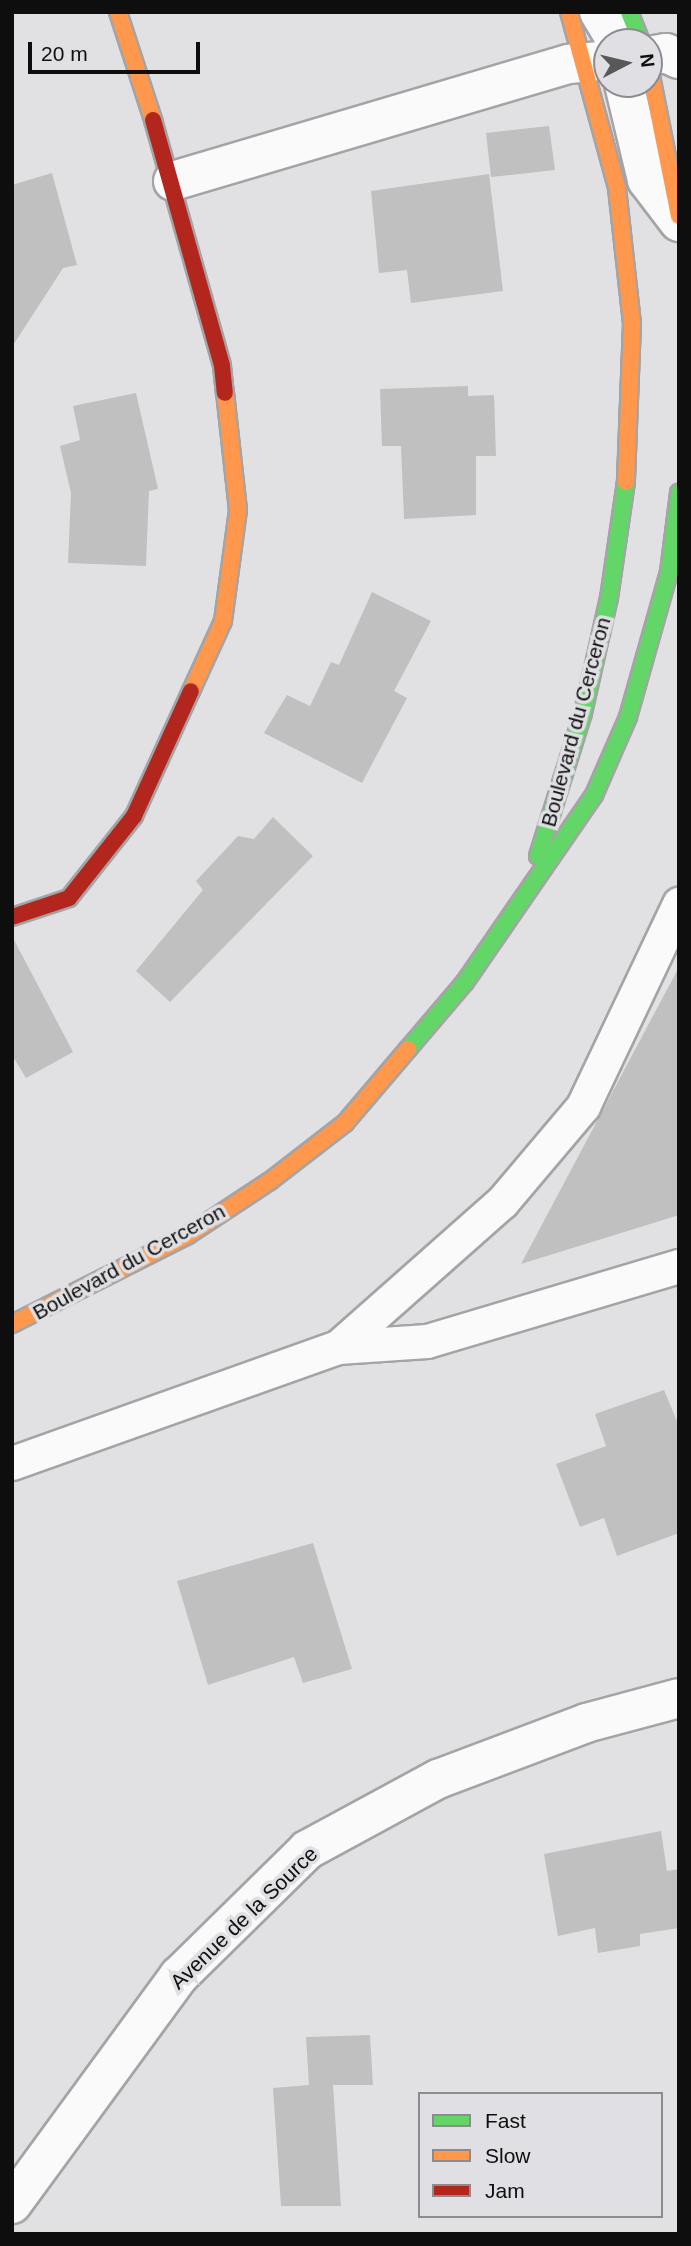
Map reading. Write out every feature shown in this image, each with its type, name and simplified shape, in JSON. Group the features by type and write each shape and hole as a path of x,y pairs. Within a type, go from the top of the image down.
{"main road":[{"path":"12,918 69,898 134,816 223,621 237,497 222,366 173,181 118,12"},
{"name":"Boulevard du Cerceron","path":"569,12 593,44"},
{"name":"Boulevard du Cerceron","path":"527,892 583,713 609,598 628,467 632,323 608,98"},
{"path":"655,98 679,219"},
{"name":"Boulevard du Cerceron","path":"12,1324 188,1235 345,1123 465,982 594,795 628,717 669,572 679,493"}],"street":[{"path":"173,181 593,62"},
{"path":"627,98 647,180 679,219"},
{"name":"Avenue de la Source","path":"12,2204 179,1976 307,1850 438,1779 586,1723 679,1698"}],"lane":[{"path":"338,1347 502,1202 583,1107 679,904"},
{"path":"12,1463 338,1347 427,1341 679,1266"}],"building":[{"path":"549,126 555,170 491,177 486,133"},
{"path":"52,173 77,265 63,268 12,347 12,185"},
{"path":"489,174 503,291 411,303 407,270 379,273 371,191"},
{"path":"468,386 468,396 494,395 496,456 476,456 476,515 404,519 401,446 382,446 380,389"},
{"path":"136,393 158,489 149,491 146,566 68,563 71,493 60,446 80,440 73,406"},
{"path":"372,592 431,621 394,691 407,698 362,783 264,733 287,695 310,706 331,662 339,665"},
{"path":"273,817 313,856 170,1002 136,971 203,890 196,881 238,836 254,839"},
{"path":"13,938 73,1052 26,1078 12,1055"},
{"path":"679,967 679,1215 521,1264"},
{"path":"664,1390 679,1426 679,1533 617,1556 604,1518 580,1527 556,1464 606,1446 595,1414"},
{"path":"313,1543 352,1669 303,1683 294,1657 208,1685 177,1581"},
{"path":"661,1831 667,1871 679,1869 679,1928 640,1934 640,1946 598,1953 595,1928 558,1936 544,1854"},
{"path":"370,2035 373,2085 333,2085 341,2206 281,2206 273,2088 309,2085 306,2037"}],"traffic: fast":[{"path":"629,12 635,28"},
{"path":"538,856 583,713 609,598 626,482"},
{"path":"408,1049 465,982 594,795 628,717 669,572 679,493"}],"traffic: slow":[{"path":"118,12 153,120"},
{"path":"569,12 617,188 632,323 626,482"},
{"path":"655,98 679,216"},
{"path":"191,691 223,621 238,510 225,393"},
{"path":"12,1324 188,1235 270,1181 345,1123 408,1049"}],"traffic: jam":[{"path":"153,120 222,366 225,393"},
{"path":"12,917 69,898 134,816 191,691"}]}
